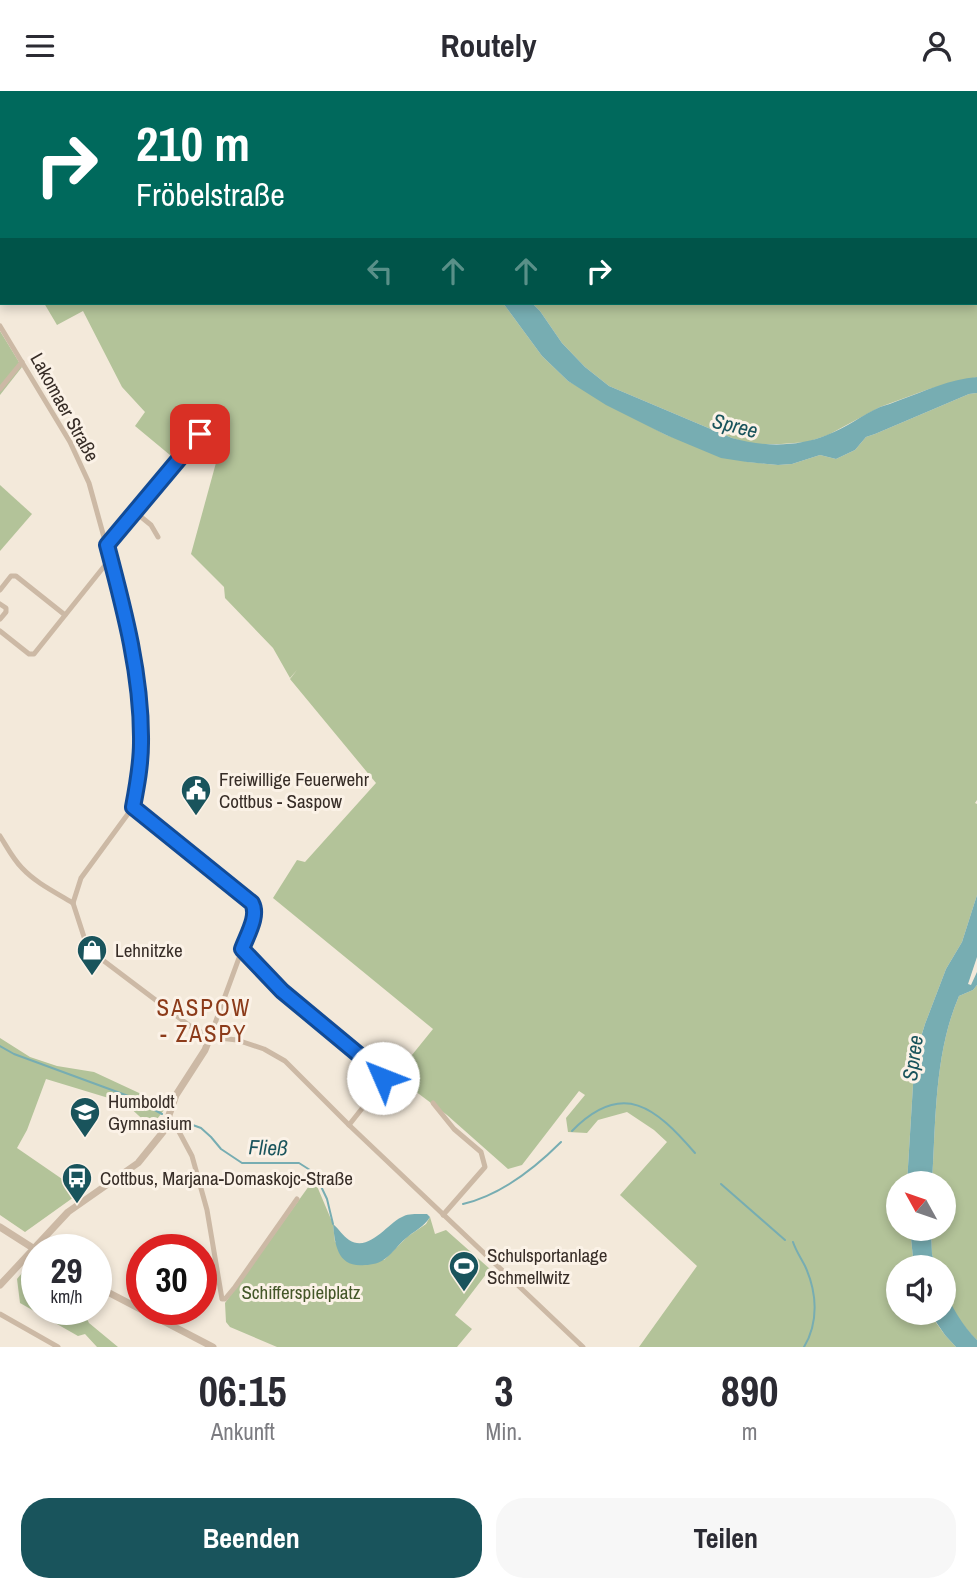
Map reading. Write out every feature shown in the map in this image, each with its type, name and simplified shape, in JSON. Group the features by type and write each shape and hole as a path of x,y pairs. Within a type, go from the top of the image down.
{"street":[{"name":"Lakomaer Straße","path":"0,327 71,442 89,483 107,545 134,661 141,742 133,807 81,878 73,902"},
{"path":"0,389 22,362"},
{"path":"107,545 216,414"},
{"path":"135,512 151,526 158,537"},
{"path":"0,631 29,654 34,654 110,559"},
{"path":"0,590 11,576 16,576 65,615"},
{"path":"0,604 6,608 6,612 0,619"},
{"path":"48,1234 68,1212 138,1163 163,1132 176,1095 205,1050 254,917 255,908 252,903 133,807"},
{"path":"0,836 23,870 47,888 73,902 85,940 96,955 190,1026 210,1037 237,1040 264,1049 293,1068 349,1125 583,1347"},
{"path":"242,949 282,991 382,1074 383,1082 349,1125"},
{"path":"433,1103 454,1129 481,1152 485,1167 443,1215"},
{"path":"166,1124 177,1128 192,1156 207,1210 222,1299 235,1287 297,1199"},
{"path":"0,1227 21,1240"},
{"path":"0,1285 21,1263"},
{"path":"112,1294 213,1347"},
{"path":"0,1314 58,1347"}],"green space":[{"path":"45,305 504,305 542,356 568,381 666,435 748,462 778,465 792,464 820,455 836,459 855,450 866,437 977,393 977,895 962,942 946,969 917,1049 908,1171 886,1171 886,1241 911,1241 913,1255 886,1255 886,1325 938,1325 956,1347 639,1347 697,1266 620,1195 667,1142 627,1112 598,1120 587,1133 568,1132 566,1118 585,1095 579,1091 522,1165 508,1169 447,1115 395,1076 433,1029 273,898 297,860 305,862 376,783 290,679 297,670 290,678 273,648 225,598 224,587 191,554 228,419 219,408 176,460 135,426 145,412 122,387 83,311 57,325"},
{"path":"534,305 977,305 977,377 929,389 880,407 828,435 807,442 751,444 609,386 585,367 562,343"},
{"path":"0,331 22,367 0,395"},
{"path":"0,485 32,514 0,551"},
{"path":"977,985 977,1340 956,1314 956,1255 932,1255 931,1241 956,1241 956,1171 933,1171 938,1088 951,1018 959,996 973,990"},
{"path":"0,1038 30,1057 57,1066 94,1072 167,1106 151,1127 125,1103 46,1079 27,1130 17,1148 81,1192 25,1232 0,1215"},
{"name":"Schifferspielplatz","path":"314,1179 333,1224 335,1242 384,1260 407,1237 426,1224 430,1217 435,1234 446,1230 490,1269 455,1315 472,1329 457,1347 277,1347 230,1327 226,1322 225,1303"},
{"path":"21,1274 21,1304 20,1303 17,1279"},
{"path":"59,1325 91,1325 118,1347 97,1347 85,1334 78,1336"}],"water":[{"path":"504,305 534,305 562,343 585,367 609,386 732,438 768,444 816,439 841,429 880,407 957,380 977,377 977,393 866,437 855,450 836,459 820,455 792,464 778,465 721,458 666,435 606,405 568,381 542,356"},
{"path":"977,895 977,957 968,984 971,985 977,972 977,985 973,990 959,996 945,1041 938,1088 933,1171 908,1171 917,1050 946,969 962,942"},
{"path":"427,1214 430,1217 425,1224 381,1261 370,1265 349,1263 337,1247 333,1224 349,1240 364,1243 404,1216"},
{"path":"911,1241 931,1241 932,1255 913,1255"},
{"path":"956,1311 977,1340 977,1347 956,1347 938,1325 956,1325"}],"waterway":[{"name":"Fließ","path":"0,1046 14,1054 131,1097 162,1114"},
{"path":"572,1131 590,1115 607,1106 623,1103 652,1113 666,1123 695,1153"},
{"name":"Fließ","path":"179,1120 201,1128 221,1149 242,1163 299,1163 310,1170 327,1199 333,1224"},
{"path":"463,1204 504,1188 540,1162 561,1142"},
{"path":"721,1184 785,1240"},
{"path":"793,1242 809,1276 814,1296 814,1317 804,1347"}],"place":[{"name":"Freiwillige Feuerwehr Cottbus - Saspow","path":"196,817"},
{"name":"Lehnitzke","path":"92,977"},
{"name":"Humboldt Gymnasium","path":"85,1139"},
{"name":"Cottbus, Marjana-Domaskojc-Straße","path":"77,1205"},
{"name":"Schulsportanlage Schmellwitz","path":"464,1293"}],"district":[{"name":"SASPOW - ZASPY","path":"204,1021"}],"route":[{"path":"200,434 107,545 131,643 138,701 141,742 133,807 252,903 255,908 254,917 242,949 282,991 382,1074 383,1078"}],"water label":[{"name":"Spree","path":"735,426"},
{"name":"Spree","path":"913,1058"}]}
